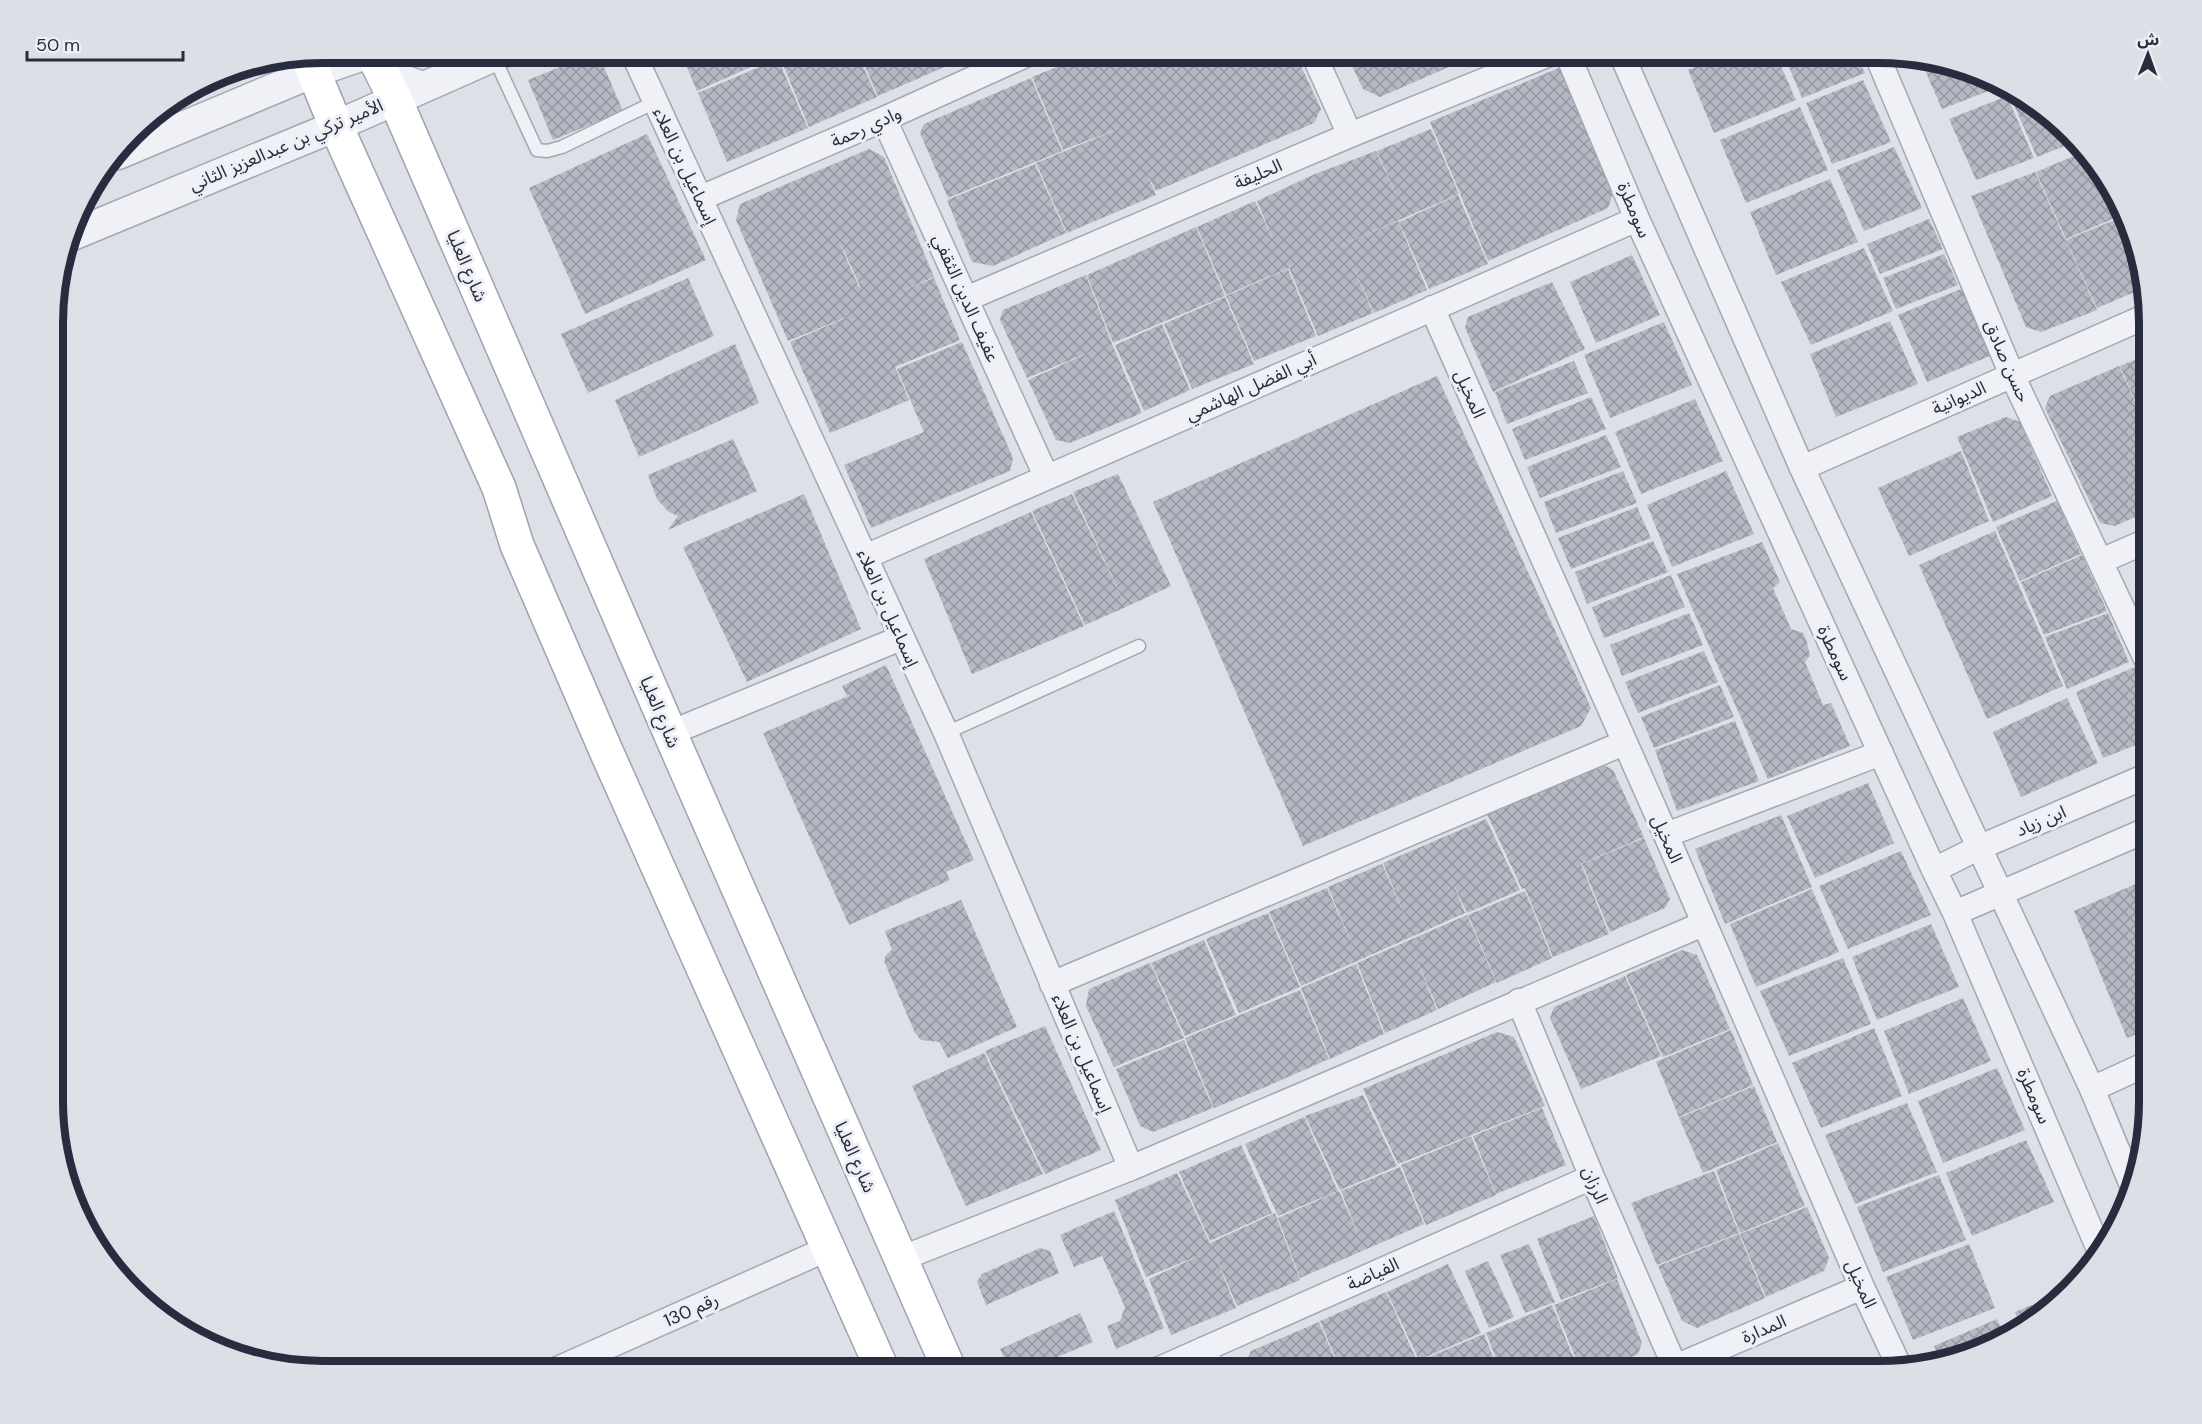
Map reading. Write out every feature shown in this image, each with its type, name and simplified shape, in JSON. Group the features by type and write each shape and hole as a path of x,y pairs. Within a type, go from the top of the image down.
{"main road":[{"name":"شارع العليا","path":"381,63 409,93 669,733 946,1361"},
{"path":"310,64 499,488 517,545 879,1361"}],"street":[{"path":"393,63 397,78 409,93"},
{"name":"الأمير تركي بن عبدالعزيز الثاني","path":"80,232 336,126 477,63"},
{"name":"إسماعيل بن العلاء","path":"638,63 945,733 1131,1168"},
{"name":"وادي رحمة","path":"701,198 884,119 1006,63"},
{"path":"1318,63 1350,135"},
{"name":"الحليفة","path":"966,299 1525,63"},
{"name":"سومطرة","path":"1573,63 1637,219 1955,913 2097,1243"},
{"path":"1626,63 1802,468 2092,1089 2128,1175"},
{"name":"حسن صادق","path":"1881,63 2012,375 2139,643"},
{"path":"129,149 310,64"},
{"name":"عفيف الدين الثقفي","path":"884,119 1046,476"},
{"name":"أبي الفضل الهاشمي","path":"865,557 1637,219"},
{"name":"المخيل","path":"1432,308 1666,835 1862,1287 1896,1360"},
{"name":"الديوانية","path":"1802,468 2139,319"},
{"path":"2101,561 2139,544"},
{"path":"669,733 901,638"},
{"path":"1052,984 1624,743"},
{"path":"1666,835 1881,753"},
{"name":"ابن زياد","path":"1934,870 1978,848 2139,779"},
{"path":"1955,913 2139,833"},
{"path":"900,1259 1131,1168 1703,924"},
{"name":"الرزان","path":"1519,1001 1667,1361"},
{"path":"2092,1089 2139,1068"},
{"name":"الفياضة","path":"1177,1361 1592,1177"},
{"name":"رقم 130","path":"575,1361 829,1248"},
{"name":"المدارة","path":"1689,1361 1862,1287"},
{"path":"1204,1349 1209,1361"}],"lane":[{"path":"502,63 537,150 547,151 562,147 655,102"},
{"path":"945,733 1139,646"}],"building":[{"path":"570,63 602,63 623,111 553,140 528,80"},
{"path":"685,63 759,63 697,91"},
{"path":"769,63 780,63 808,128 727,162 698,93"},
{"path":"782,63 862,63 877,97 809,127"},
{"path":"863,63 948,63 949,65 878,96"},
{"path":"1066,63 1300,63 1321,109 1314,123 1156,191 1147,174 1156,195 1067,233 1036,163 1123,127 1063,150 1032,77"},
{"path":"1351,63 1458,63 1380,97 1363,89"},
{"path":"1706,63 1779,63 1796,100 1714,133 1688,70"},
{"path":"1799,63 1860,63 1865,73 1802,98 1789,67"},
{"path":"1561,67 1614,190 1608,208 1488,261 1460,194 1462,193 1460,193 1430,122"},
{"path":"1923,67 1963,77 1993,89 1942,109"},
{"path":"1031,78 1062,151 948,198 920,133 924,124"},
{"path":"1863,80 1891,142 1832,164 1806,103"},
{"path":"2006,96 2034,158 1976,180 1949,119"},
{"path":"2012,100 2051,127 2068,144 2037,157"},
{"path":"1800,107 1828,170 1746,203 1720,140"},
{"path":"1431,129 1459,194 1300,263 1398,221 1427,290 1374,313 1349,257 1373,313 1318,336 1289,268 1226,295 1197,227 1255,201 1274,242 1257,201 1315,174 1376,151 1401,206 1377,151"},
{"path":"647,134 706,260 585,314 529,188"},
{"path":"1894,147 1922,208 1864,231 1837,170"},
{"path":"869,149 884,157 934,277 899,292 934,278 960,340 895,367 909,400 830,433 790,342 859,312 788,341 736,220 740,204","holes":["841,244 860,286 859,287"]},
{"path":"2077,154 2095,178 2116,217 2066,239 2036,172"},
{"path":"1035,164 1066,233 993,266 972,262 947,200"},
{"path":"2035,172 2097,310 2041,332 2026,327 1971,196"},
{"path":"1830,179 1858,242 1776,275 1750,212"},
{"path":"1458,195 1488,264 1429,289 1399,222"},
{"path":"1929,219 1943,249 1880,274 1867,244"},
{"path":"2117,219 2130,255 2137,291 2097,308 2066,240"},
{"path":"1196,227 1225,296 1113,343 1087,275"},
{"path":"1864,248 1893,311 1811,345 1781,282"},
{"path":"1944,254 1958,285 1896,309 1883,278"},
{"path":"1632,255 1660,315 1596,343 1570,282"},
{"path":"1288,269 1316,336 1254,361 1226,296"},
{"path":"1086,275 1112,344 1142,413 1070,443 1056,440 1028,380 1095,350 1027,378 1000,320 1003,310"},
{"path":"688,278 714,336 588,393 561,334"},
{"path":"1552,282 1585,349 1493,392 1465,328 1468,317"},
{"path":"1963,288 1990,356 1927,382 1898,315"},
{"path":"1225,297 1254,364 1192,389 1164,324"},
{"path":"1890,321 1918,384 1836,417 1810,354"},
{"path":"1664,322 1692,385 1610,418 1584,355"},
{"path":"1162,324 1190,390 1144,411 1115,345"},
{"path":"962,342 1013,458 1010,471 871,528 844,465 924,432 897,369"},
{"path":"735,344 759,403 639,457 615,400"},
{"path":"2139,358 2139,409 2120,366"},
{"path":"1574,361 1588,393 1507,424 1495,392"},
{"path":"2119,366 2139,410 2139,515 2115,526 2100,523 2045,408 2050,396"},
{"path":"1437,376 1591,708 1581,726 1303,846 1153,502"},
{"path":"1591,397 1606,429 1525,460 1512,429"},
{"path":"1695,399 1723,461 1641,494 1615,432"},
{"path":"2006,417 2020,422 2052,496 1993,522 1957,437"},
{"path":"1606,435 1621,467 1540,498 1527,467"},
{"path":"733,439 757,491 668,530 678,516 669,512 657,499 648,475"},
{"path":"1961,451 1989,521 1909,556 1878,488"},
{"path":"1623,471 1637,503 1556,533 1544,502"},
{"path":"1726,471 1754,534 1672,567 1647,505"},
{"path":"1118,474 1171,586 1126,607 1073,492"},
{"path":"804,494 861,629 747,682 683,547"},
{"path":"1072,494 1126,607 1085,625 1032,511"},
{"path":"2057,501 2081,554 2020,581 1996,527"},
{"path":"1637,507 1651,538 1571,569 1558,538"},
{"path":"1031,512 1084,626 972,674 924,559"},
{"path":"1995,531 2063,686 1987,719 1919,565"},
{"path":"1653,541 1668,572 1587,604 1575,572"},
{"path":"1762,542 1780,582 1773,588 1791,629 1803,633 1806,639 1810,655 1805,662 1823,705 1831,703 1850,746 1768,779 1677,574"},
{"path":"2082,555 2107,611 2044,635 2021,582"},
{"path":"1671,575 1685,607 1604,638 1592,607"},
{"path":"1689,613 1703,645 1622,676 1610,645"},
{"path":"2108,613 2129,662 2067,689 2045,637"},
{"path":"1704,651 1718,682 1638,713 1625,682"},
{"path":"886,665 974,860 946,872 950,880 849,925 763,733 862,690 847,696 842,686"},
{"path":"2135,667 2139,677 2139,744 2103,758 2076,692"},
{"path":"1720,685 1734,717 1654,748 1641,717"},
{"path":"2067,698 2098,763 2021,797 1993,732"},
{"path":"1735,721 1759,781 1677,811 1655,750"},
{"path":"1602,764 1613,770 1644,837 1581,864 1609,934 1553,957 1525,888 1522,889 1487,814"},
{"path":"1868,783 1894,843 1815,878 1787,816"},
{"path":"1781,815 1812,887 1725,924 1695,849"},
{"path":"1486,819 1520,890 1467,913 1453,883 1465,913 1301,986 1269,912 1327,888 1356,954 1328,887 1382,864 1407,921 1383,863"},
{"path":"1644,838 1670,899 1665,908 1610,932 1582,864"},
{"path":"1901,851 1931,915 1848,949 1819,886"},
{"path":"2139,882 2139,1033 2127,1038 2074,911"},
{"path":"1812,889 1839,952 1756,987 1730,924"},
{"path":"1525,891 1552,958 1497,983 1468,915"},
{"path":"961,900 1017,1027 948,1058 939,1042 921,1040 915,1033 884,961 886,955 892,950 885,931"},
{"path":"1268,913 1300,987 1239,1013 1206,939"},
{"path":"1467,915 1496,982 1438,1009 1412,949 1437,1010 1385,1033 1357,963"},
{"path":"1931,924 1959,987 1877,1020 1852,957"},
{"path":"1204,940 1236,1015 1185,1036 1151,963"},
{"path":"1682,950 1697,955 1730,1029 1663,1057 1626,975"},
{"path":"1843,958 1871,1024 1789,1056 1760,991"},
{"path":"1150,963 1184,1038 1114,1067 1086,1006 1089,989"},
{"path":"1356,964 1384,1034 1330,1059 1301,988"},
{"path":"1625,976 1661,1056 1581,1089 1550,1018 1554,1007"},
{"path":"1300,990 1329,1059 1214,1108 1185,1038"},
{"path":"1963,998 1991,1061 1909,1094 1884,1031"},
{"path":"1045,1026 1101,1150 1045,1174 985,1051"},
{"path":"1874,1028 1902,1096 1821,1128 1792,1063"},
{"path":"1731,1030 1753,1085 1679,1117 1656,1062"},
{"path":"1497,1032 1514,1037 1545,1106 1398,1164 1363,1089"},
{"path":"1184,1040 1213,1108 1153,1132 1140,1126 1116,1069"},
{"path":"984,1053 1043,1174 966,1206 912,1086"},
{"path":"1997,1068 2025,1130 1943,1163 1918,1101"},
{"path":"1754,1086 1777,1142 1703,1173 1679,1118"},
{"path":"1363,1095 1397,1166 1340,1190 1305,1116"},
{"path":"1907,1103 1937,1172 1855,1204 1825,1135"},
{"path":"1542,1108 1566,1165 1496,1194 1473,1136"},
{"path":"1304,1117 1338,1191 1278,1216 1245,1144"},
{"path":"1471,1136 1496,1195 1426,1225 1401,1165"},
{"path":"2026,1140 2054,1202 1972,1236 1946,1173"},
{"path":"1778,1143 1805,1206 1740,1233 1716,1170"},
{"path":"1241,1145 1272,1213 1210,1241 1179,1172"},
{"path":"1400,1167 1424,1224 1300,1278 1278,1218 1339,1191 1361,1241 1341,1191"},
{"path":"1714,1171 1739,1233 1657,1265 1631,1203"},
{"path":"1177,1173 1213,1250 1236,1308 1171,1335 1149,1279 1201,1255 1146,1277 1115,1200"},
{"path":"1939,1175 1966,1240 1883,1272 1857,1207"},
{"path":"1807,1207 1829,1258 1824,1271 1766,1297 1740,1234"},
{"path":"1114,1211 1164,1328 1116,1349 1107,1326 1120,1321 1125,1307 1102,1256 1074,1267 1060,1235"},
{"path":"1275,1213 1300,1280 1237,1306 1210,1243"},
{"path":"1594,1216 1618,1278 1561,1300 1537,1239"},
{"path":"1739,1234 1765,1298 1697,1328 1682,1321 1658,1266"},
{"path":"1529,1244 1555,1302 1525,1313 1500,1255"},
{"path":"1969,1244 1995,1308 1913,1340 1886,1277"},
{"path":"1040,1248 1050,1251 1059,1273 986,1305 977,1282 982,1274"},
{"path":"1488,1261 1514,1317 1489,1328 1465,1271"},
{"path":"1448,1264 1481,1333 1419,1360 1387,1292"},
{"path":"1617,1279 1642,1343 1638,1354 1622,1361 1577,1361 1554,1305"},
{"path":"1386,1292 1417,1361 1337,1361 1320,1321"},
{"path":"2050,1298 2018,1321 2015,1312"},
{"path":"1552,1305 1575,1361 1497,1361 1486,1333"},
{"path":"1080,1313 1093,1342 1048,1361 1005,1361 1000,1349"},
{"path":"1997,1319 2002,1330 1947,1352 1937,1354 1934,1346"},
{"path":"1319,1322 1336,1361 1247,1361 1251,1351"},
{"path":"1484,1334 1495,1361 1419,1361"}]}
